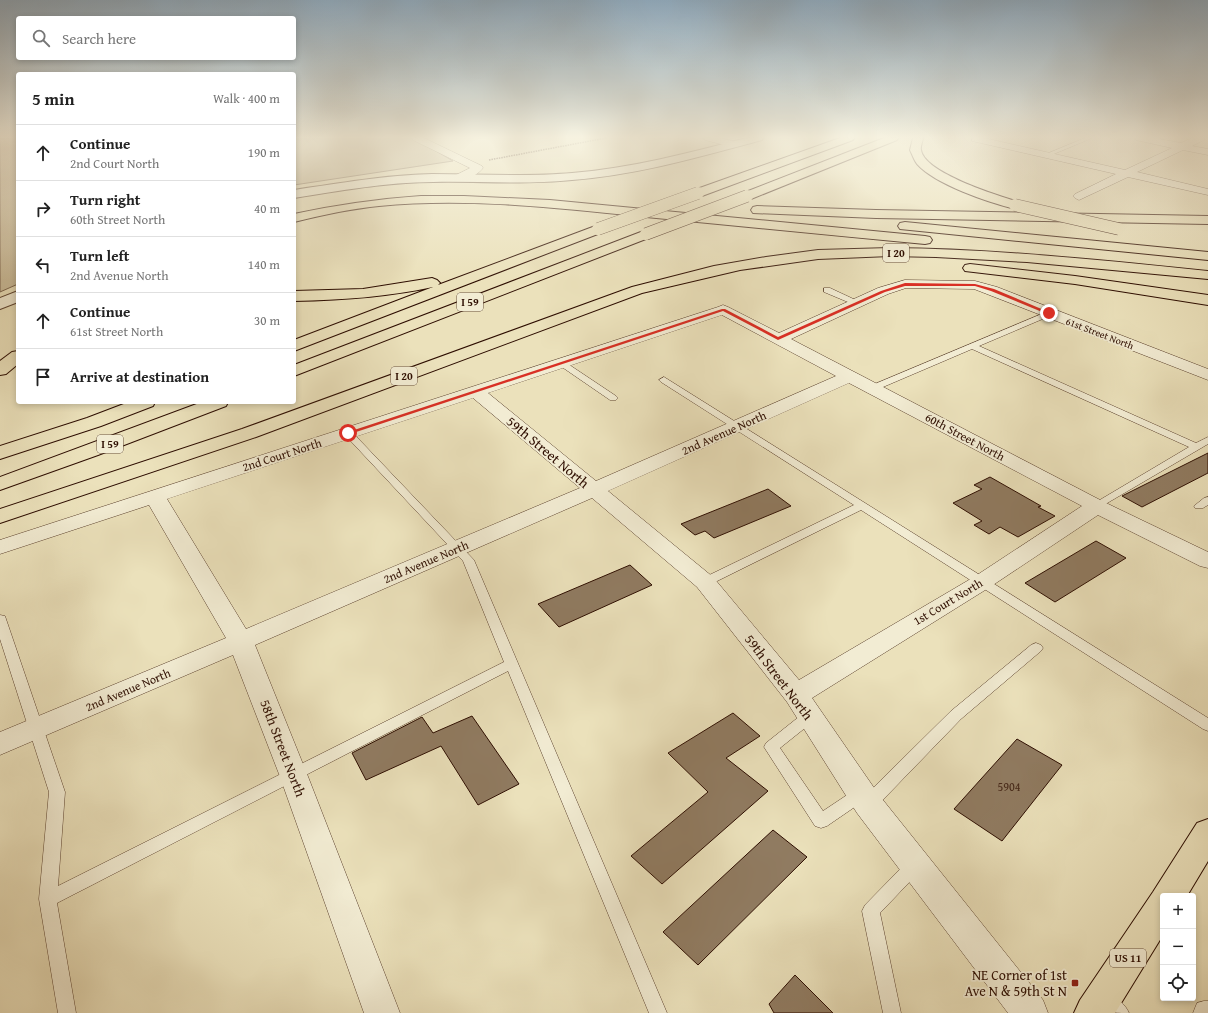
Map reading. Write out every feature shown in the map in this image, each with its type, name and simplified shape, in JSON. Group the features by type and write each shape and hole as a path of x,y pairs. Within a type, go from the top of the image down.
{"main road":[{"name":"I 59","path":"296,345 503,267 598,229 720,185"},
{"name":"I 59","path":"296,370 774,185"},
{"path":"962,185 1015,205 1133,232"},
{"name":"I 20","path":"296,207 336,198 412,189 473,188 548,192 1208,256"},
{"path":"296,218 339,207 373,202 426,199 491,199 760,224 1208,269"},
{"path":"730,209 876,214 1208,220"},
{"name":"I 20","path":"0,516 248,434 637,290 702,272 771,260 845,253 929,253 1015,257 1208,275"},
{"path":"590,307 695,281 785,270 885,265 963,268 1075,280 1204,299"},
{"path":"296,296 342,296 414,287 503,267"},
{"path":"0,370 16,358"},
{"name":"I 59","path":"0,453 94,422 141,404"},
{"name":"I 59","path":"0,484 214,404"},
{"path":"1170,893 1208,833"},
{"name":"US 11","path":"1105,1008 1160,909"}],"street":[{"path":"296,194 352,185"},
{"path":"1079,196 1102,185"},
{"path":"1178,185 1208,192"},
{"name":"61st Street North","path":"858,303 905,284 975,285 992,290 1208,375"},
{"path":"0,304 16,297"},
{"path":"778,339 858,303"},
{"name":"60th Street North","path":"723,310 1097,506 1208,561"},
{"name":"2nd Court North","path":"0,547 723,310"},
{"name":"2nd Avenue North","path":"0,744 458,549 851,376"},
{"name":"59th Street North","path":"474,392 705,582 796,695 865,799 1030,1013"},
{"name":"58th Street North","path":"155,497 241,642 293,774 382,1013"},
{"name":"1st Court North","path":"796,695 982,582 1097,506"}],"lane":[{"path":"828,290 858,303"},
{"path":"873,388 1049,313"},
{"path":"973,346 1197,447"},
{"path":"562,362 613,398"},
{"path":"664,380 1208,725"},
{"path":"348,433 468,560 658,1013"},
{"path":"1097,506 1208,440"},
{"path":"705,582 862,506"},
{"path":"0,619 57,792 48,899 67,1013"},
{"path":"810,716 771,747 821,821 865,799 956,715 1036,648"},
{"path":"48,899 511,664"},
{"path":"892,1013 871,911 915,865"},
{"path":"1202,1013 1204,1010 1208,1010"}],"shaded area":[{"path":"0,185 16,185 16,285 0,292"}],"building":[{"path":"1208,453 1208,473 1142,507 1122,496"},
{"path":"990,477 1041,506 1038,507 1055,516 1018,537 1000,527 989,534 974,525 982,521 953,503 982,489 974,485"},
{"path":"768,489 791,506 714,538 705,531 695,535 681,524"},
{"path":"1096,541 1126,558 1055,602 1025,583"},
{"path":"630,565 652,585 559,627 538,604"},
{"path":"733,713 760,736 726,758 768,791 662,884 631,856 708,792 668,753"},
{"path":"472,716 519,784 478,805 441,746 366,780 352,753 422,717 433,733"},
{"path":"1017,739 1062,765 1002,841 954,809"},
{"path":"773,830 807,857 698,965 663,932"},
{"path":"795,975 833,1013 774,1013 769,1004"}],"place":[{"name":"NE Corner of 1st Ave N & 59th St N","path":"1075,983"}],"route":[{"path":"348,433 723,310 778,339 883,292 905,284 975,285 992,290 1049,313"}]}
